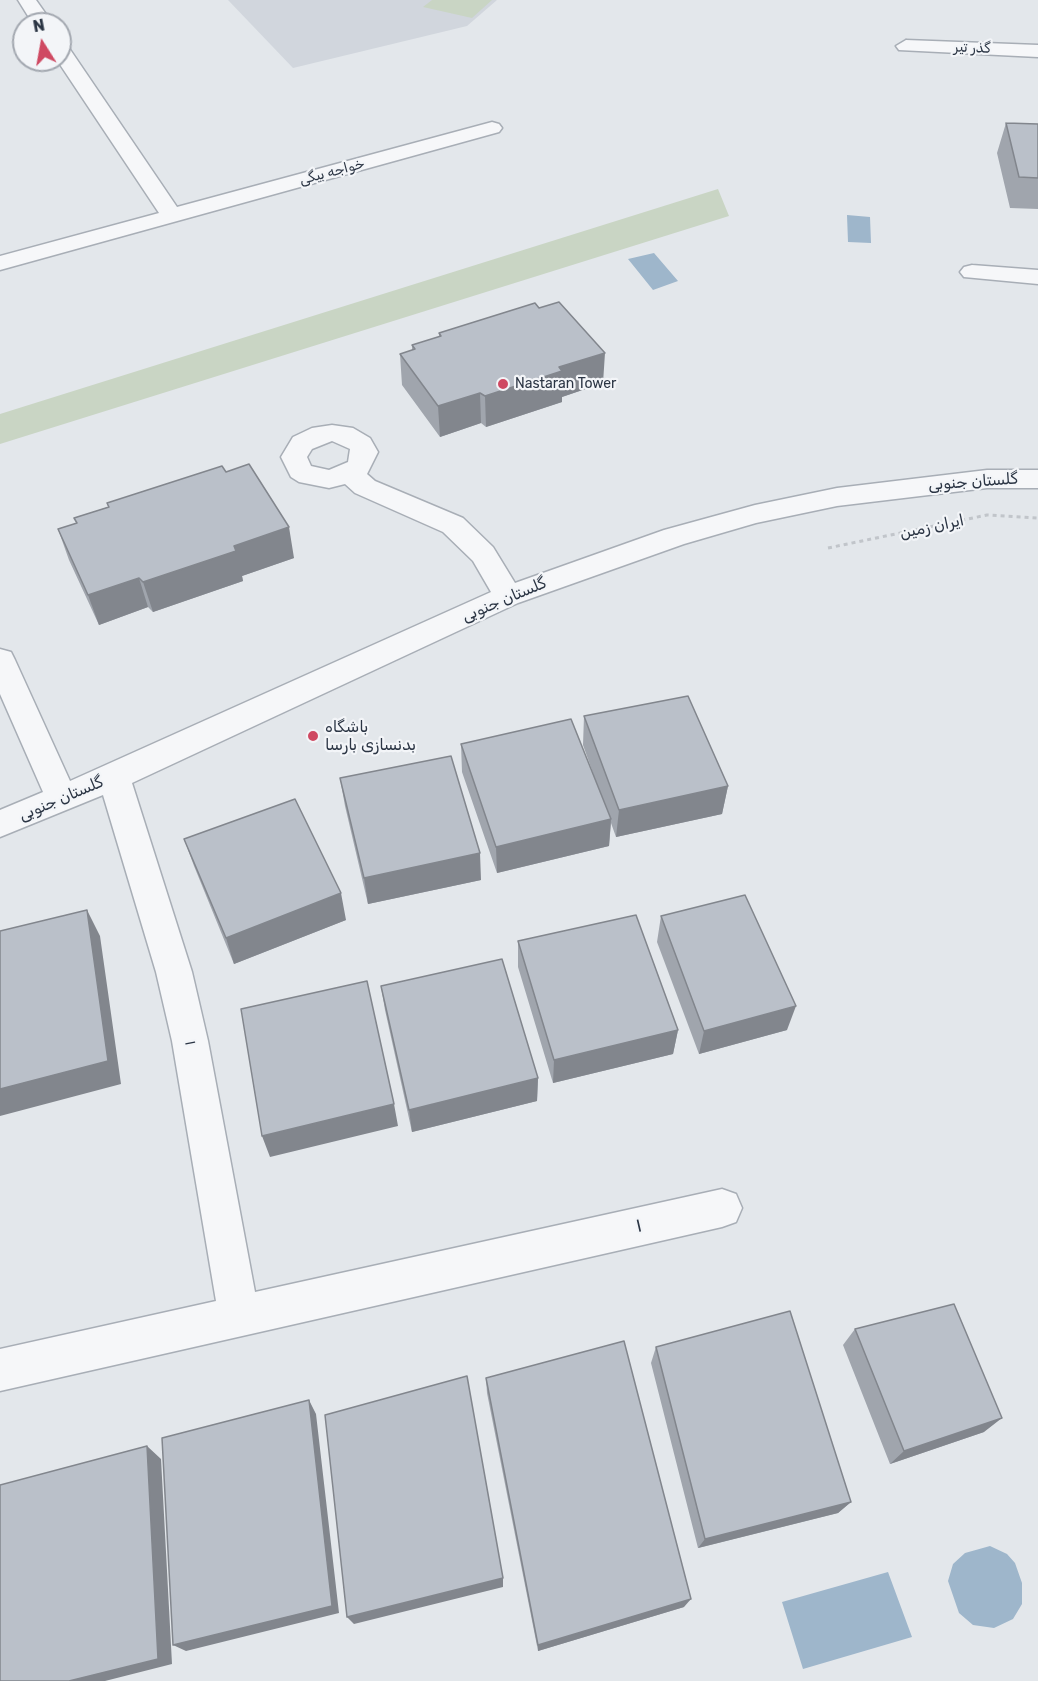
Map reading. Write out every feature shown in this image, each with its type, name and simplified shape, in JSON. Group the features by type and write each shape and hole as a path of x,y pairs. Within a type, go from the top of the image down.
{"street":[{"name":"گذر تیر","path":"906,46 1038,51"},
{"path":"72,67 172,216"},
{"name":"خواجه بیگی","path":"0,263 492,128"},
{"path":"972,272 1038,277"},
{"path":"351,474 364,487 453,525 483,554 508,596"},
{"name":"گلستان جنوبی","path":"0,824 114,777 508,596 674,537 755,514 837,497 987,479 1038,479"},
{"path":"0,660 62,799"},
{"name":"۱","path":"114,777 174,972 190,1041 239,1317"},
{"name":"۱","path":"0,1370 722,1208"}],"path":[{"name":"ایران زمین","path":"828,548 987,516 1038,518"}],"shaded area":[{"path":"228,0 497,0 467,26 293,68"}],"green space":[{"path":"432,0 492,0 472,18 423,7"},
{"path":"718,189 729,216 0,444 0,414"}],"water":[{"path":"847,215 870,217 871,243 848,242"},
{"path":"654,253 678,281 653,290 628,259"},
{"path":"990,1546 1007,1554 1015,1563 1022,1583 1022,1604 1013,1619 994,1628 973,1625 959,1613 948,1581 953,1564 965,1553"},
{"path":"888,1572 912,1637 803,1669 782,1602"}],"building":[{"path":"1006,123 1038,124 1038,178 1019,177"},
{"path":"559,302 605,353 559,367 562,371 485,396 480,393 438,406 400,354 415,349 412,345 441,336 439,333 535,303 539,308"},
{"path":"249,464 289,527 234,546 236,551 143,582 139,578 88,595 58,529 77,523 74,518 109,507 107,503 222,466 226,472"},
{"path":"688,696 728,786 619,810 584,716"},
{"path":"571,719 611,819 496,847 461,744"},
{"path":"451,756 480,853 364,878 340,778"},
{"path":"295,799 341,893 226,938 184,839"},
{"path":"745,895 796,1006 704,1031 661,916"},
{"path":"87,910 108,1061 0,1089 0,931"},
{"path":"636,915 678,1030 554,1060 518,941"},
{"path":"502,959 538,1078 409,1110 381,986"},
{"path":"367,981 394,1104 262,1136 241,1009"},
{"path":"954,1304 1002,1418 904,1451 855,1329"},
{"path":"790,1311 851,1502 705,1539 656,1347"},
{"path":"624,1341 691,1599 538,1645 486,1378"},
{"path":"467,1376 503,1578 347,1617 325,1415"},
{"path":"309,1400 332,1606 173,1645 162,1438"},
{"path":"147,1446 158,1659 69,1681 0,1681 0,1485"}],"place":[{"name":"Nastaran Tower","path":"503,384"},
{"name":"باشگاه بدنسازی بارسا","path":"313,736"}]}
